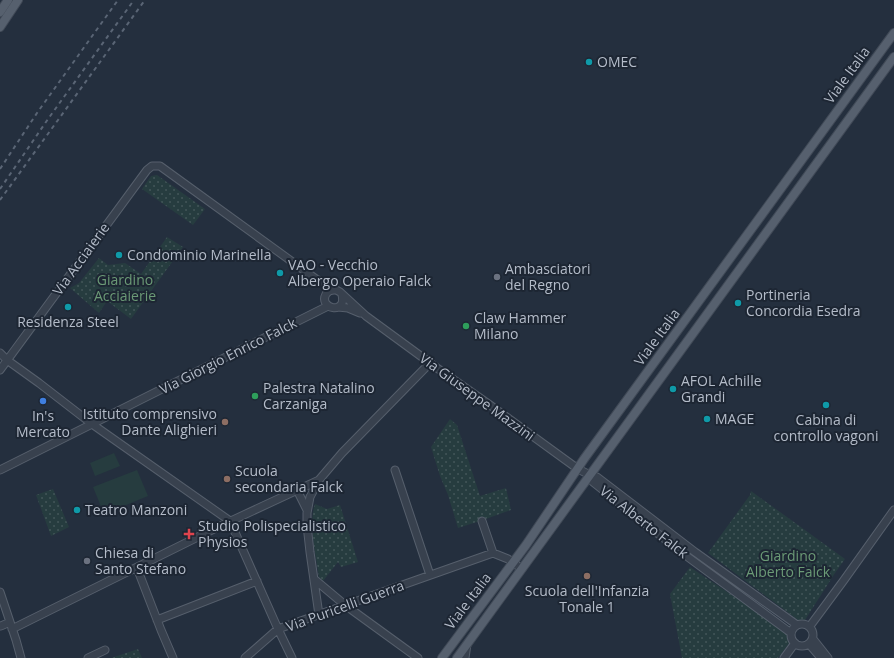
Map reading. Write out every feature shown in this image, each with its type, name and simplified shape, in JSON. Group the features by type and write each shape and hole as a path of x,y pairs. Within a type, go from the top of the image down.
{"main road":[{"path":"0,12 8,0"},
{"path":"0,27 18,0"},
{"name":"Viale Italia","path":"442,658 526,545 578,469 894,33"},
{"name":"Viale Italia","path":"457,658 894,57"}],"street":[{"name":"Via Acciaierie","path":"0,370 4,359 147,170 152,166 160,166"},
{"name":"Via Giuseppe Mazzini","path":"160,166 316,279 340,292 366,316 437,368 578,469 590,475"},
{"name":"Via Giuseppe Mazzini","path":"316,279 327,293"},
{"path":"328,306 325,298 329,291 334,290"},
{"path":"338,307 342,300 342,295"},
{"name":"Via Giuseppe Mazzini","path":"328,306 333,308 348,308 366,316"},
{"name":"Via Giorgio Enrico Falck","path":"0,470 328,306"},
{"path":"0,354 4,359 39,383 92,424 230,521 292,658"},
{"path":"319,615 307,525 307,510 310,497 319,480 342,453 428,365 437,368"},
{"path":"395,470 430,576"},
{"name":"Via Alberto Falck","path":"590,475 597,477 695,552 797,625"},
{"name":"Via Alberto Falck","path":"590,475 593,482 681,552 791,633"},
{"path":"1,626 11,625 87,592 230,521 319,480"},
{"path":"297,490 307,510"},
{"path":"810,626 894,510"},
{"path":"482,521 493,553 508,559 522,569"},
{"name":"Via Puricelli Guerra","path":"245,658 278,629 493,553"},
{"path":"137,568 173,658"},
{"path":"314,579 345,605 418,658"},
{"path":"157,620 257,581"},
{"path":"0,592 21,658"},
{"path":"802,623 810,626 814,635 811,641 804,646 800,646 795,643 791,638 792,629 802,623"},
{"path":"811,641 820,658"},
{"path":"811,641 828,658"},
{"path":"784,658 795,643"},
{"path":"465,658 468,644"},
{"path":"88,658 105,650"}],"green space":[{"path":"157,175 205,209 193,225 142,189 151,176"},
{"name":"Giardino Acciaierie","path":"167,237 183,247 131,319 107,301 99,313 70,288 79,283 99,258 108,265 125,263 141,274"},
{"path":"450,419 457,425 480,496 506,488 511,510 458,528 431,447"},
{"path":"114,453 120,466 95,476 90,463"},
{"path":"137,470 148,496 104,514 93,487"},
{"path":"53,489 69,527 51,536 36,495"},
{"name":"Giardino Alberto Falck","path":"751,491 845,559 805,620 798,620 708,553 750,495"},
{"path":"315,504 327,509 340,505 358,562 341,567 338,562 323,581 319,577 312,531"},
{"name":"Giardino Alberto Falck","path":"690,567 787,632 790,642 778,658 682,658 670,594"},
{"path":"138,649 142,658 111,658"}],"railway":[{"path":"0,169 37,113 118,0"},
{"path":"0,189 48,119 134,0"},
{"path":"0,200 145,0"}],"place":[{"name":"OMEC","path":"589,62"},
{"name":"Condominio Marinella","path":"119,255"},
{"name":"VAO - Vecchio Albergo Operaio Falck","path":"280,273"},
{"name":"Ambasciatori del Regno","path":"497,277"},
{"name":"Portineria Concordia Esedra","path":"738,303"},
{"name":"Residenza Steel","path":"68,307"},
{"name":"Claw Hammer Milano","path":"466,326"},
{"name":"AFOL Achille Grandi","path":"673,389"},
{"name":"Palestra Natalino Carzaniga","path":"255,396"},
{"name":"In's Mercato","path":"43,401"},
{"name":"Cabina di controllo vagoni","path":"826,405"},
{"name":"MAGE","path":"707,419"},
{"name":"Istituto comprensivo Dante Alighieri","path":"225,422"},
{"name":"Scuola secondaria Falck","path":"227,479"},
{"name":"Teatro Manzoni","path":"77,510"},
{"name":"Studio Polispecialistico Physios","path":"189,534"},
{"name":"Chiesa di Santo Stefano","path":"87,561"},
{"name":"Scuola dell'Infanzia Tonale 1","path":"587,576"}]}
